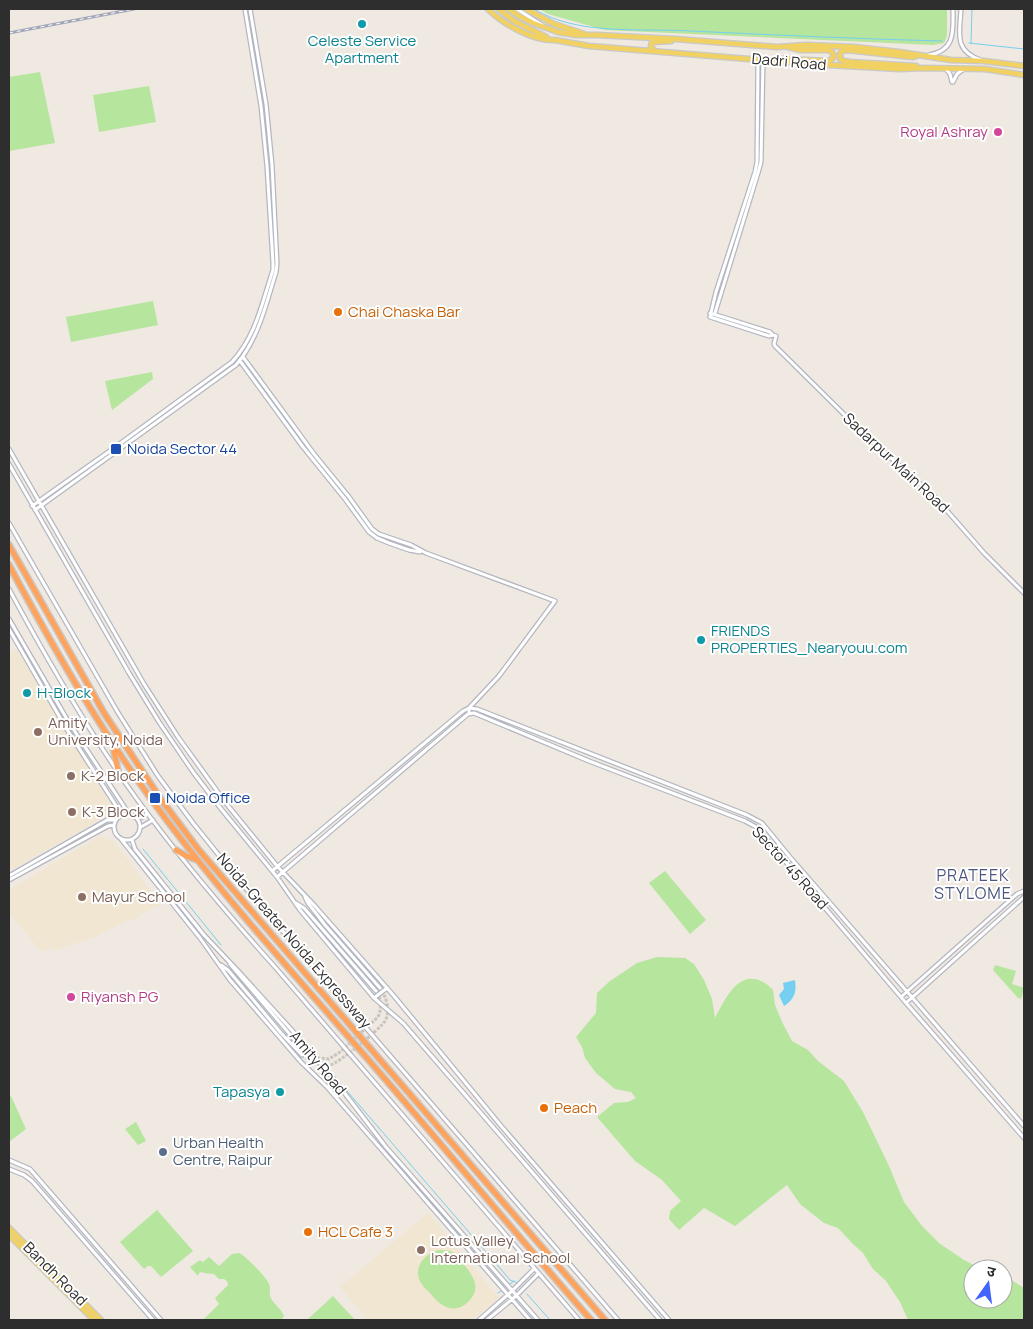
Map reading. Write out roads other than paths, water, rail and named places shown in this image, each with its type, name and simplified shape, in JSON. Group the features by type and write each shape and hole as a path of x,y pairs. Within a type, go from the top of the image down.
{"highway":[{"name":"Noida-Greater Noida Expressway","path":"9,546 104,713 155,790 198,849 605,1320"},
{"name":"Noida-Greater Noida Expressway","path":"9,565 47,636 95,716 154,803 229,900 591,1320"},
{"path":"113,744 118,772"},
{"path":"176,850 198,860"}],"main road":[{"path":"488,9 526,34 554,40"},
{"path":"499,9 538,34 554,40"},
{"path":"509,9 519,16 547,28 576,36 590,36"},
{"path":"526,9 554,24 590,36"},
{"name":"Dadri Road","path":"590,36 785,46 854,47 950,60 984,61 1024,66"},
{"path":"654,51 651,46 652,42 666,42 676,39"},
{"name":"Dadri Road","path":"554,40 589,46 761,60 900,69 964,68 1000,70 1024,75"},
{"path":"776,61 791,59 829,61 834,56 829,50 801,50 785,46"},
{"path":"922,56 912,57 847,50 842,51 840,58 850,62 911,65 923,68"},
{"name":"Bandh Road","path":"9,1228 101,1320"},
{"name":"Bandh Road","path":"9,1235 94,1320"}],"street":[{"path":"40,503 232,362 251,335 273,270 273,263 261,106 245,9"},
{"path":"33,508 236,365 258,331 277,264 272,165 266,104 250,9"},
{"path":"517,9 547,28"},
{"path":"922,56 943,51 948,46 952,34 954,9"},
{"path":"961,9 961,47 967,53 984,61"},
{"path":"715,313 758,174 761,60"},
{"path":"945,68 953,82 957,74 964,68"},
{"path":"759,152 755,172 710,317 769,336 773,335"},
{"path":"710,313 715,313 770,332 773,335"},
{"name":"Sadarpur Main Road","path":"773,335 776,336 775,346 816,389 905,472 935,497 984,553 1024,592"},
{"path":"242,357 314,454 372,528 379,534 555,601 499,676 469,708 272,871"},
{"path":"240,361 369,532 388,543 426,553"},
{"path":"9,449 144,684 173,729 225,802 282,872 304,894 387,988 502,1128 669,1320"},
{"path":"9,464 129,673 193,772 294,901 374,998 403,1023 660,1320"},
{"path":"9,523 116,711 158,776 193,823 242,884 618,1320"},
{"path":"9,589 70,696 118,772 152,820 240,929 282,975 579,1320"},
{"path":"9,619 68,721 129,814 137,818 140,824 139,834 132,840 125,841 116,835 114,825 116,820 122,815 129,814"},
{"path":"9,629 66,728 122,815"},
{"path":"277,877 469,714 469,708"},
{"name":"Sector 45 Road","path":"469,708 477,709 640,772 762,823 1024,1126"},
{"name":"Sector 45 Road","path":"469,714 474,713 756,827 1024,1138"},
{"path":"137,818 145,816 147,813"},
{"path":"9,876 107,820 116,820"},
{"path":"140,827 152,820"},
{"path":"9,880 108,826 114,825"},
{"name":"Amity Road","path":"121,839 200,938 230,980 301,1062 325,1084 530,1320"},
{"name":"Amity Road","path":"132,840 135,849 204,935 299,1038 386,1147 538,1320"},
{"path":"901,996 1017,894 1024,891"},
{"path":"304,894 308,903 380,988"},
{"path":"906,1003 1024,898"},
{"path":"294,901 304,908 376,991"},
{"path":"217,962 228,970 281,1033 304,1054 232,968 227,959"},
{"path":"374,998 387,988"},
{"path":"9,1160 30,1169 162,1320"},
{"path":"9,1169 24,1175 32,1181 153,1320"},
{"path":"479,1320 534,1269"},
{"path":"487,1320 516,1296 538,1274"},
{"path":"143,1310 148,1305"}],"water":[{"path":"795,980 796,988 794,995 784,1006 779,995 784,989 783,983"}],"waterway":[{"path":"534,9 551,18 590,27 610,29 942,41"},
{"path":"971,43 972,9"},
{"path":"969,43 1024,49"},
{"path":"143,849 221,945"},
{"path":"341,1084 510,1280 518,1283"},
{"path":"504,1288 514,1281"},
{"path":"527,1294 550,1320"}],"tunnel":[{"path":"302,1055 318,1065 330,1065 368,1038 382,1025 388,1013 387,1004 380,988"},
{"path":"305,1052 319,1058 329,1059 340,1052 378,1017 381,1004 376,991"}],"railway":[{"path":"9,33 134,9"}],"place":[{"name":"Celeste Service Apartment","path":"362,24"},
{"name":"Royal Ashray","path":"998,132"},
{"name":"Chai Chaska Bar","path":"338,312"},
{"name":"Noida Sector 44","path":"116,449"},
{"name":"FRIENDS PROPERTIES_Nearyouu.com","path":"701,640"},
{"name":"H-Block","path":"27,693"},
{"name":"Amity University, Noida","path":"38,732"},
{"name":"K-2 Block","path":"71,776"},
{"name":"Noida Office","path":"155,798"},
{"name":"K-3 Block","path":"72,812"},
{"name":"Mayur School","path":"82,897"},
{"name":"Riyansh PG","path":"71,997"},
{"name":"Tapasya","path":"280,1092"},
{"name":"Peach","path":"544,1108"},
{"name":"Urban Health Centre, Raipur","path":"163,1152"},
{"name":"HCL Cafe 3","path":"308,1232"},
{"name":"Lotus Valley International School","path":"421,1250"}],"district":[{"name":"PRATEEK STYLOME","path":"973,884"}]}
